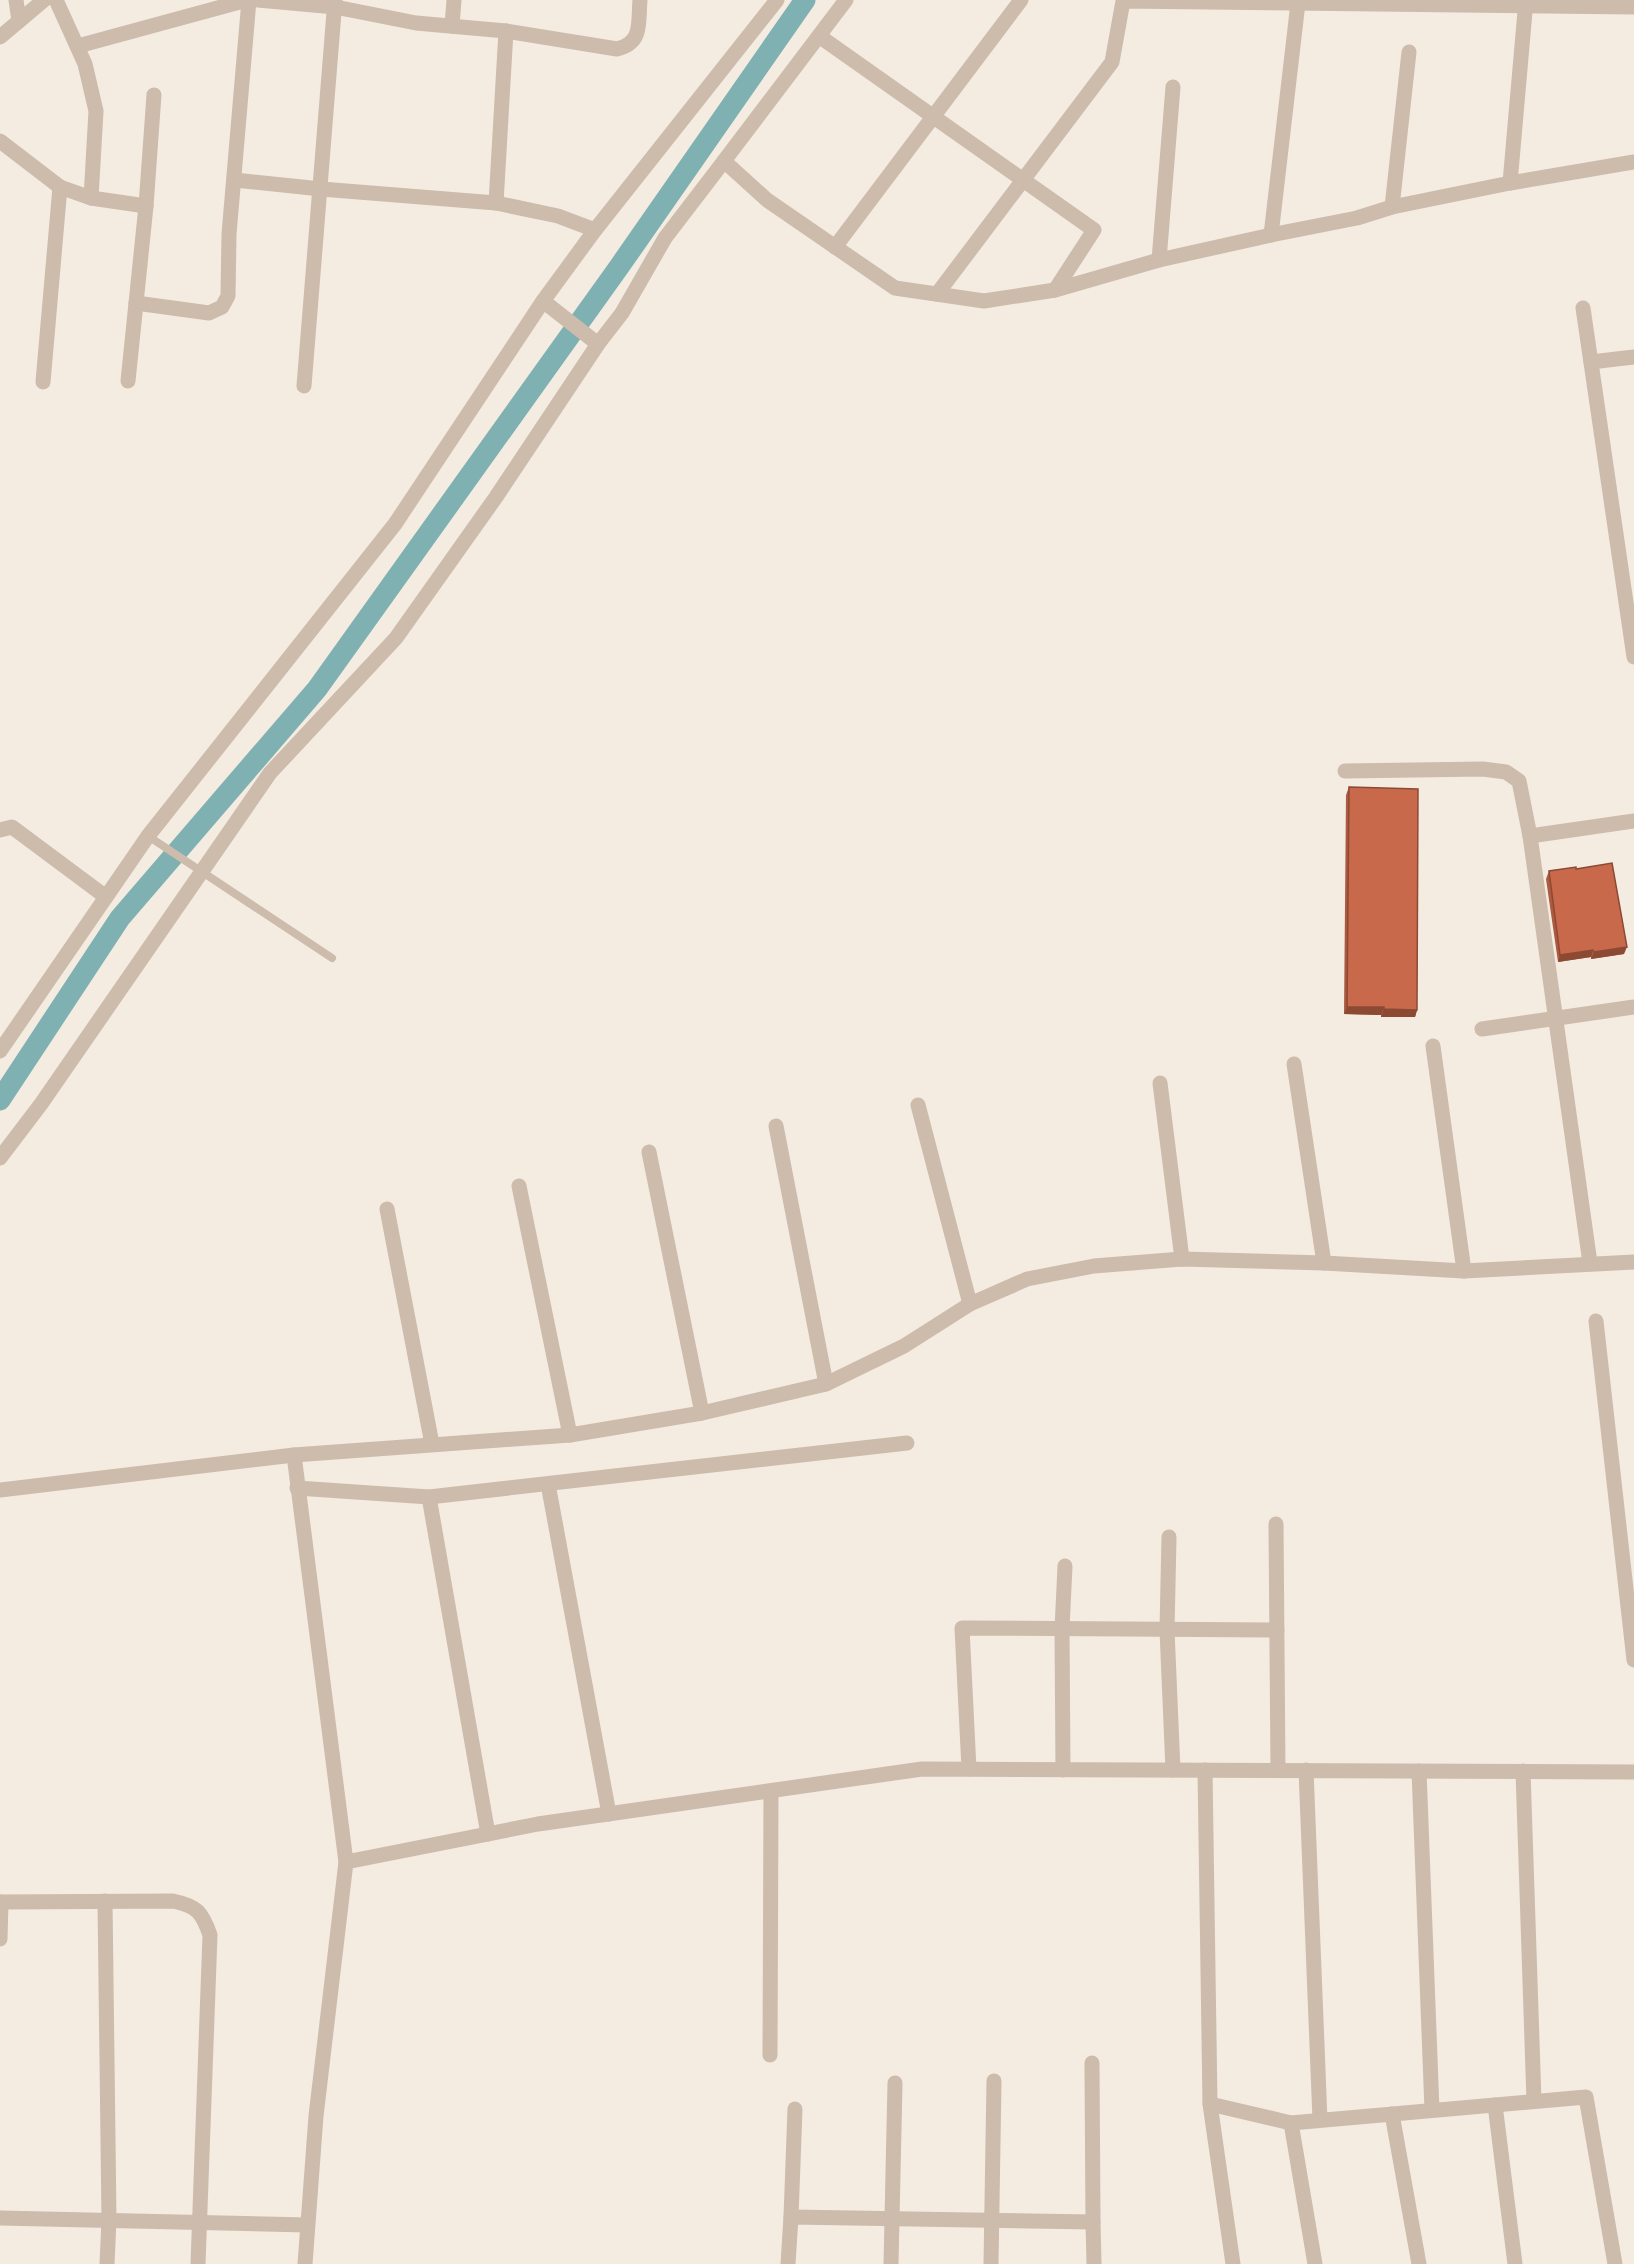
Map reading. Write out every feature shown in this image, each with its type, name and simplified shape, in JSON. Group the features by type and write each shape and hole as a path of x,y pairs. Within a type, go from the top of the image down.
{"street":[{"path":"16,0 19,21"},
{"path":"0,37 44,0"},
{"path":"56,0 85,64 96,111 91,198"},
{"path":"78,46 248,0 229,234 228,296 222,307 209,313 136,303"},
{"path":"258,0 335,3 416,23 506,32 617,49 629,46 636,37 640,0"},
{"path":"452,26 454,0"},
{"path":"0,1052 106,897 153,840 395,524 548,305 595,230 777,0"},
{"path":"0,1158 41,1104 270,773 396,638 496,497 598,344 622,313 665,237 846,0"},
{"path":"835,247 1021,0"},
{"path":"937,294 1112,62 1124,1 1526,3 1634,7"},
{"path":"304,386 335,3"},
{"path":"1271,235 1298,3"},
{"path":"1510,183 1526,3"},
{"path":"496,203 506,32"},
{"path":"819,36 1094,230 1054,290"},
{"path":"1392,207 1409,52"},
{"path":"1159,260 1173,87"},
{"path":"128,381 146,206 154,95"},
{"path":"0,141 60,187 91,198 146,206"},
{"path":"724,161 767,200 895,288 984,301 1054,290 1159,260 1357,218 1392,207 1510,183 1634,162"},
{"path":"234,180 496,203 558,216 595,230"},
{"path":"43,382 60,187"},
{"path":"548,305 598,344"},
{"path":"1583,308 1634,657"},
{"path":"1590,362 1634,357"},
{"path":"1345,771 1483,769 1506,772 1519,781 1530,836 1590,1263"},
{"path":"1530,836 1634,824"},
{"path":"0,830 12,827 106,897"},
{"path":"1482,1029 1634,1007"},
{"path":"1433,1046 1464,1271"},
{"path":"1294,1064 1324,1263"},
{"path":"1161,1083 1182,1259"},
{"path":"918,1106 970,1304"},
{"path":"776,1126 826,1384"},
{"path":"649,1152 702,1413"},
{"path":"519,1186 570,1435"},
{"path":"387,1209 432,1444"},
{"path":"0,1490 296,1471 432,1444 570,1435 702,1413 826,1384 904,1346 970,1304 1027,1280 1094,1266 1182,1259 1324,1263 1464,1271 1634,1262"},
{"path":"1596,1321 1634,1660"},
{"path":"296,1471 429,1497 907,1443"},
{"path":"296,1471 346,1862 316,2115 305,2264"},
{"path":"548,1484 609,1814"},
{"path":"429,1497 488,1834"},
{"path":"1618,1519 1634,1517"},
{"path":"1276,1524 1278,1770"},
{"path":"1169,1537 1167,1630 1173,1770"},
{"path":"1063,1770 1062,1629 1065,1566"},
{"path":"969,1769 962,1628 1277,1630"},
{"path":"346,1862 538,1824 922,1769 1634,1772"},
{"path":"1205,1770 1210,2104 1233,2264"},
{"path":"1306,1770 1320,2120"},
{"path":"1419,1771 1432,2110"},
{"path":"1523,1771 1534,2101"},
{"path":"770,2055 771,1791"},
{"path":"105,1901 109,2220 107,2264"},
{"path":"0,1939 1,1902 173,1901 189,1904 203,1915 210,1935 198,2264"},
{"path":"1092,2063 1094,2264"},
{"path":"991,2264 994,2082"},
{"path":"891,2264 896,2083"},
{"path":"1210,2104 1291,2123 1586,2097 1615,2264"},
{"path":"1495,2104 1515,2264"},
{"path":"788,2264 795,2109"},
{"path":"1392,2114 1419,2264"},
{"path":"1291,2123 1315,2264"},
{"path":"791,2217 1093,2222"},
{"path":"0,2218 308,2225"}],"lane":[{"path":"153,840 332,958"}],"building":[{"path":"1349,787 1418,789 1417,1010 1347,1007"},
{"path":"1612,863 1627,947 1560,955 1549,871"}],"waterway":[{"path":"0,1100 120,918 317,689 619,267 805,0"}]}
